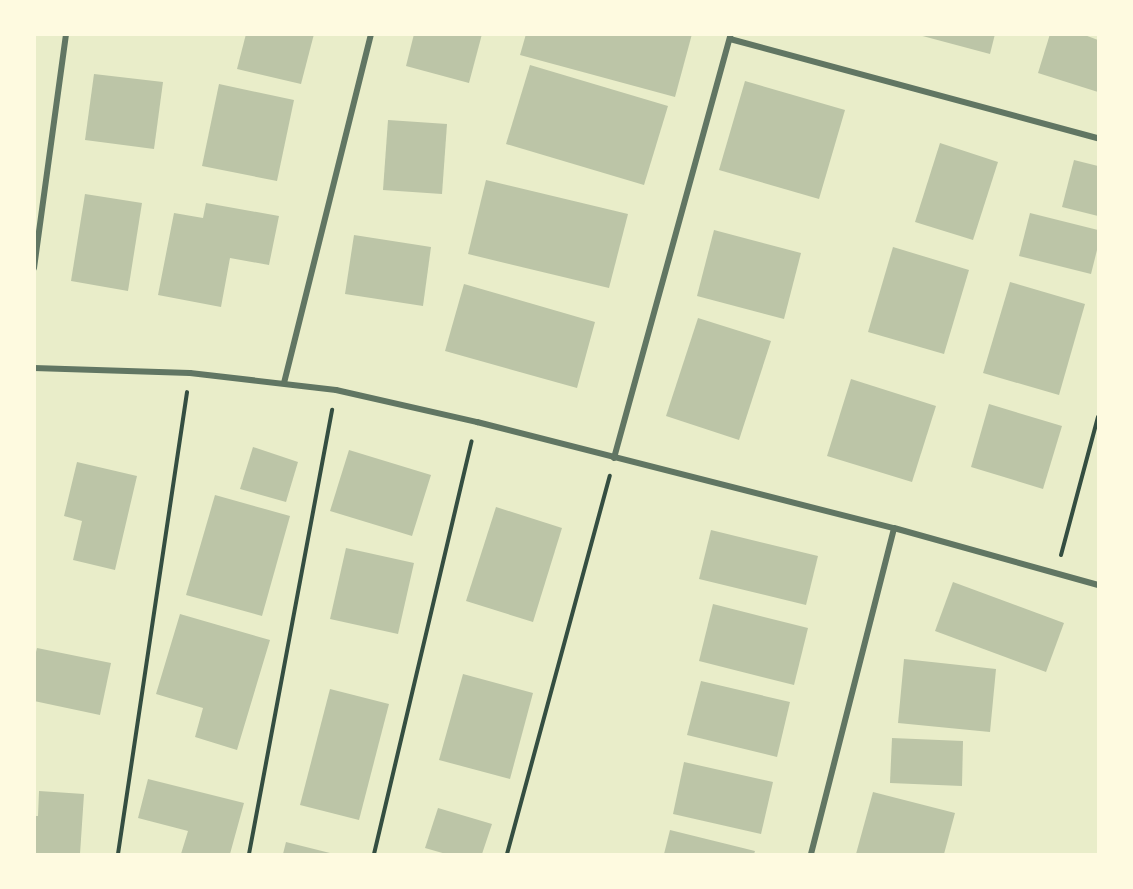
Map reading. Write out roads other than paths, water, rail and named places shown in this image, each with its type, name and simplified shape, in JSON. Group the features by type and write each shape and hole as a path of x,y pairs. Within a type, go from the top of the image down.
{"street":[{"path":"34,268 66,34"},
{"path":"284,383 371,34"},
{"path":"614,458 731,37 1098,138"},
{"path":"34,368 190,373 336,390 477,422 894,528 1098,585"},
{"path":"811,855 894,528"}]}
